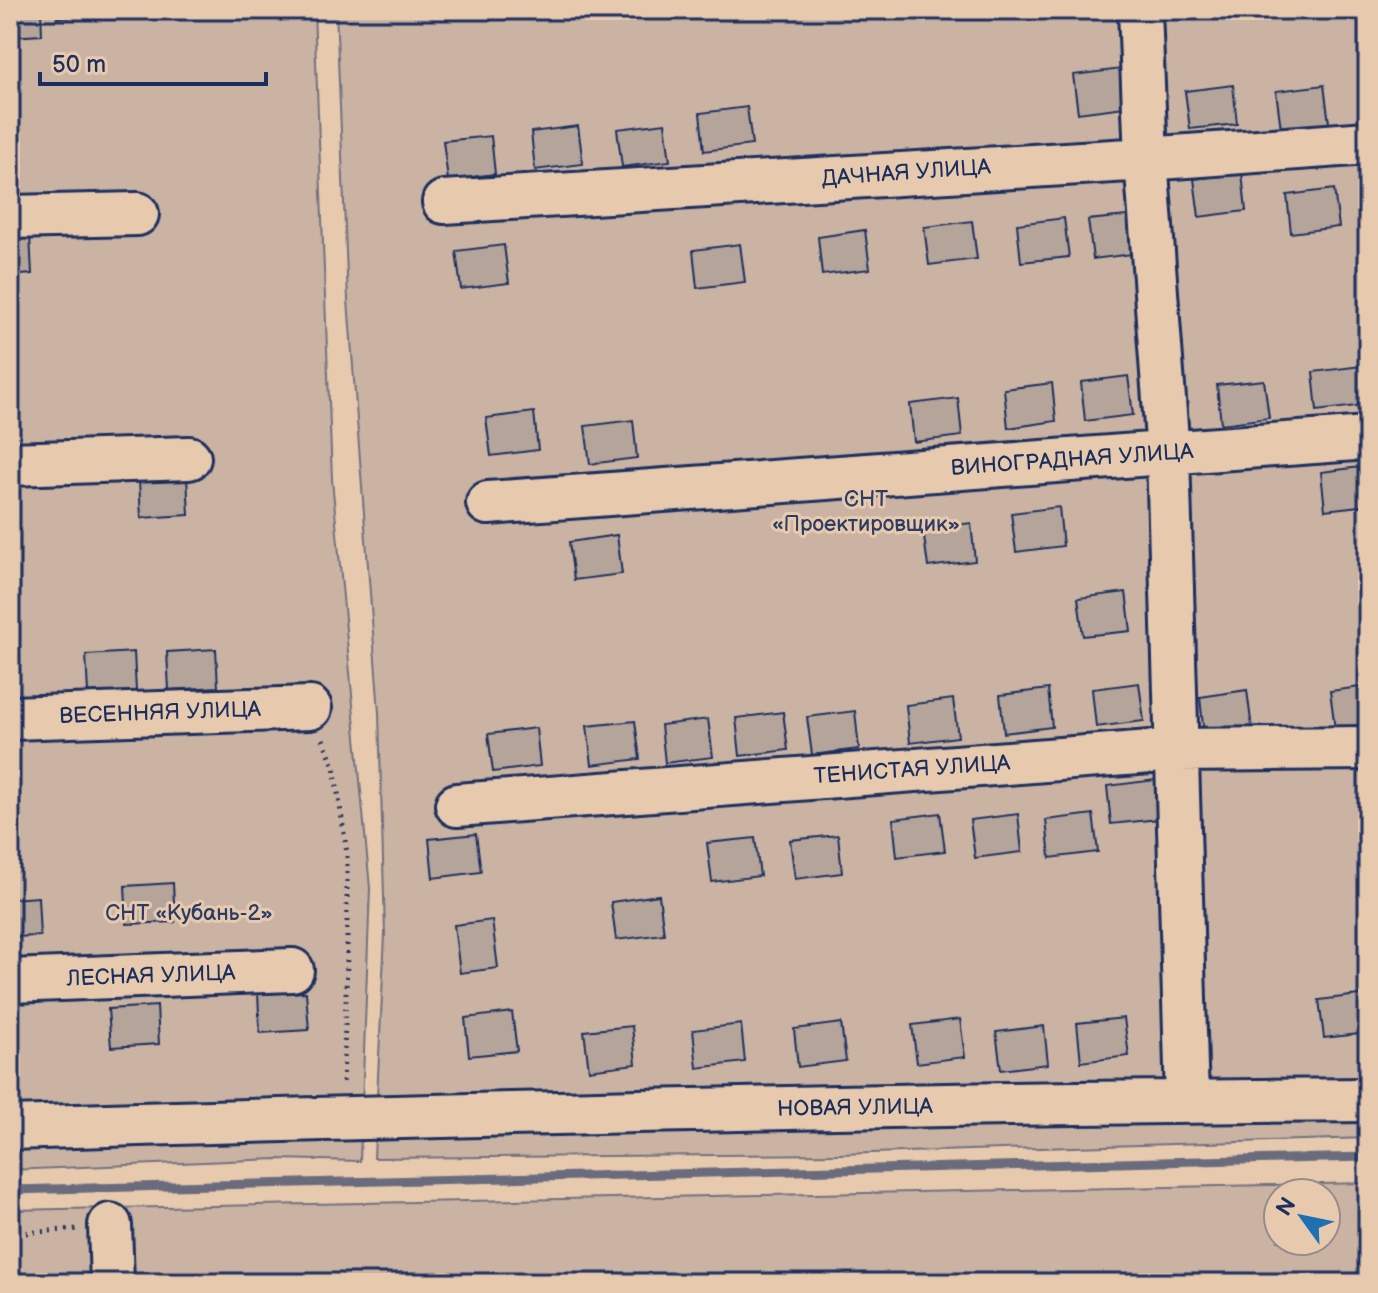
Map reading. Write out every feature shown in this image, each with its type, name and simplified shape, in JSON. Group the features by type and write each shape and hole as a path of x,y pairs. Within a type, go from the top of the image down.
{"street":[{"path":"1140,10 1146,159 1168,453 1187,1101"},
{"name":"ДАЧНАЯ УЛИЦА","path":"444,202 1368,143"},
{"path":"10,217 137,214"},
{"name":"ВИНОГРАДНАЯ УЛИЦА","path":"488,503 1368,438"},
{"path":"10,464 189,458"},
{"name":"ВЕСЕННЯЯ УЛИЦА","path":"10,718 310,708"},
{"name":"ТЕНИСТАЯ УЛИЦА","path":"457,805 1177,750 1368,748"},
{"name":"ЛЕСНАЯ УЛИЦА","path":"10,981 292,970"},
{"name":"НОВАЯ УЛИЦА","path":"10,1128 342,1098 1368,1100"},
{"path":"110,1225 112,1283"}],"path":[{"path":"310,708 334,766 347,853 342,1098"},
{"path":"10,1234 110,1225"}],"green space":[{"name":"СНТ «Кубань-2»","path":"10,10 314,10 332,479 370,888 360,1161 277,1159 10,1170"},
{"name":"СНТ «Проектировщик»","path":"336,10 1368,10 1368,1138 839,1154 374,1158 385,934 379,713 348,300"},
{"path":"1368,1183 1368,1283 10,1283 10,1210 1262,1185 1262,1257 1342,1257 1342,1184"}],"building":[{"path":"10,10 41,10 42,35 10,37"},
{"path":"56,10 105,10 105,15 57,18"},
{"path":"129,10 177,10 177,16 129,19"},
{"path":"1121,69 1125,107 1078,113 1073,75"},
{"path":"1233,85 1237,124 1190,129 1185,91"},
{"path":"1324,85 1329,123 1281,129 1276,91"},
{"path":"747,107 752,145 704,151 700,113"},
{"path":"665,123 670,161 622,167 617,129"},
{"path":"578,126 583,164 535,170 531,132"},
{"path":"491,136 495,174 448,180 443,141"},
{"path":"1242,173 1246,211 1199,217 1194,179"},
{"path":"1334,189 1339,227 1291,233 1287,195"},
{"path":"1136,215 1141,253 1093,259 1088,220"},
{"path":"1064,218 1069,257 1021,262 1017,224"},
{"path":"972,221 977,259 929,265 924,227"},
{"path":"865,230 870,269 822,275 818,237"},
{"path":"30,236 32,274 10,276 10,237"},
{"path":"740,244 745,282 697,288 693,250"},
{"path":"504,245 509,283 461,289 456,251"},
{"path":"1361,366 1365,405 1317,411 1313,372"},
{"path":"1128,376 1133,415 1085,421 1081,382"},
{"path":"1264,380 1269,418 1221,424 1217,385"},
{"path":"1052,383 1056,421 1008,428 1004,389"},
{"path":"958,398 962,436 914,442 910,404"},
{"path":"534,412 538,450 491,456 486,418"},
{"path":"633,420 637,458 590,464 585,426"},
{"path":"1368,466 1368,505 1325,510 1321,472"},
{"path":"187,477 189,515 141,518 139,480"},
{"path":"1059,507 1063,546 1016,552 1011,513"},
{"path":"971,523 975,561 928,567 923,529"},
{"path":"617,535 622,574 574,580 569,542"},
{"path":"1126,592 1131,631 1083,636 1078,598"},
{"path":"216,649 218,687 169,690 167,652"},
{"path":"134,652 136,691 88,693 86,655"},
{"path":"1139,683 1144,721 1096,727 1092,689"},
{"path":"1368,686 1368,725 1335,729 1330,691"},
{"path":"1048,689 1052,727 1004,733 1000,695"},
{"path":"1247,690 1252,729 1204,735 1200,697"},
{"path":"953,699 958,737 910,743 906,705"},
{"path":"855,711 859,749 812,755 807,717"},
{"path":"783,712 788,750 740,756 736,718"},
{"path":"708,719 713,757 665,763 661,725"},
{"path":"635,721 640,759 592,765 587,726"},
{"path":"536,728 540,766 493,772 488,734"},
{"path":"1155,780 1159,819 1111,824 1107,786"},
{"path":"940,813 945,851 897,857 893,819"},
{"path":"1018,814 1022,852 975,858 970,820"},
{"path":"1093,814 1098,852 1050,858 1046,820"},
{"path":"476,834 481,872 433,878 429,839"},
{"path":"838,835 842,873 795,879 790,840"},
{"path":"755,838 760,876 712,882 707,843"},
{"path":"173,883 175,922 127,924 125,886"},
{"path":"659,895 664,934 616,940 611,902"},
{"path":"38,897 40,936 10,937 10,899"},
{"path":"492,920 498,968 460,973 454,925"},
{"path":"306,992 309,1030 260,1033 258,994"},
{"path":"1367,994 1368,1033 1324,1038 1319,1000"},
{"path":"157,1006 159,1044 111,1047 108,1009"},
{"path":"512,1012 517,1051 469,1056 465,1018"},
{"path":"1124,1018 1129,1056 1081,1062 1077,1023"},
{"path":"960,1019 965,1057 917,1063 912,1025"},
{"path":"841,1023 846,1061 798,1067 794,1029"},
{"path":"741,1024 745,1062 697,1068 693,1030"},
{"path":"632,1026 636,1064 589,1070 584,1031"},
{"path":"1044,1026 1048,1064 1001,1070 996,1032"}],"waterway":[{"path":"10,1190 1368,1157"}]}
